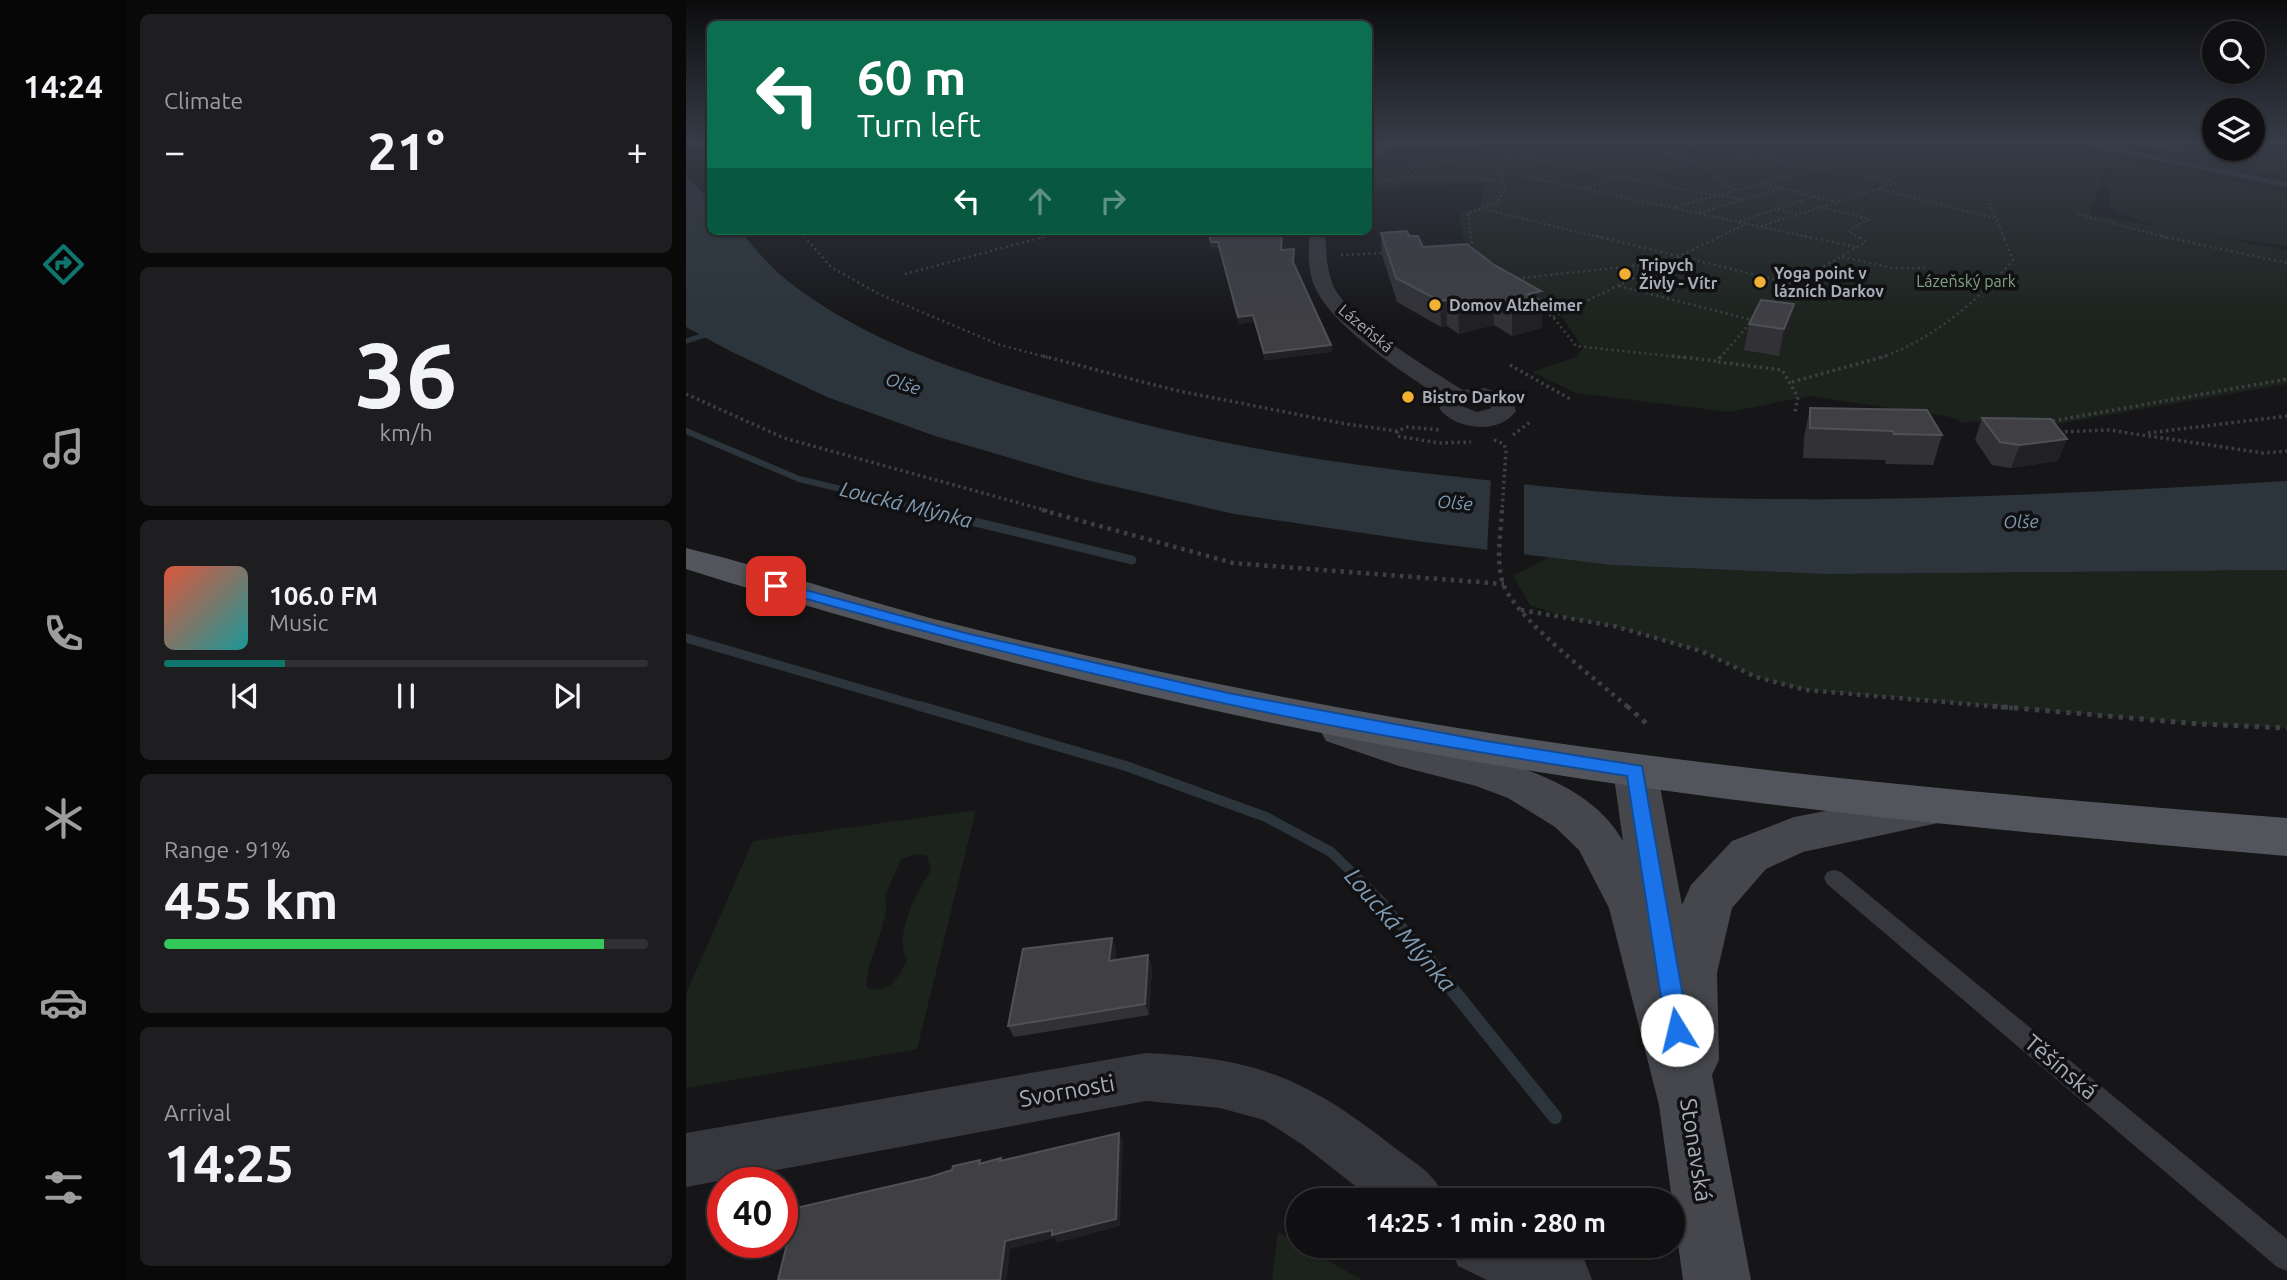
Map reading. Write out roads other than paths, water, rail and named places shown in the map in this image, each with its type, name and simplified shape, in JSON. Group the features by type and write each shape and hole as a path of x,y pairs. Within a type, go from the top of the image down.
{"main road":[{"path":"686,558 838,605 963,638 1280,709 1486,747 1641,747 1944,807 2287,836"}],"street":[{"name":"Lázeňská","path":"1317,235 1319,272 1329,295 1354,320 1436,384 1459,398"},
{"path":"1280,709 1414,755 1484,772 1524,786 1571,814 1597,838 1634,908 1690,1108"},
{"name":"Stonavská","path":"1641,747 1690,1108 1717,1280"},
{"path":"1690,1108 1690,973 1709,901 1749,855 1794,835 1944,807"},
{"name":"Svornosti","path":"686,1160 1146,1077 1189,1079 1263,1094 1300,1110 1401,1188"},
{"path":"1504,1258 1563,1280"}],"lane":[{"name":"Těšínská","path":"1834,878 2287,1257"}],"water":[{"name":"Olše","path":"686,203 707,203 707,235 743,235 784,278 815,301 882,338 917,354 989,380 1158,428 1254,448 1352,464 1549,487 1682,497 1929,498 2287,481 2287,570 1826,574 1611,565 1424,542 1234,514 1082,479 935,436 827,397 686,327"}],"waterway":[{"name":"Loucká Mlýnka","path":"686,341 711,333"},
{"name":"Loucká Mlýnka","path":"686,431 799,479 933,511"},
{"name":"Loucká Mlýnka","path":"925,510 1132,560"},
{"path":"686,638 926,708"},
{"name":"Loucká Mlýnka","path":"920,706 1126,766 1266,817 1331,852 1381,901 1428,959"},
{"name":"Loucká Mlýnka","path":"1427,958 1555,1117"}],"place":[{"name":"Tripych Živly - Vítr","path":"1625,274"},
{"name":"Yoga point v lázních Darkov","path":"1760,282"},
{"name":"Domov Alzheimer","path":"1435,305"},
{"name":"Bistro Darkov","path":"1408,397"}],"park label":[{"name":"Lázeňský park","path":"1966,281"}]}
